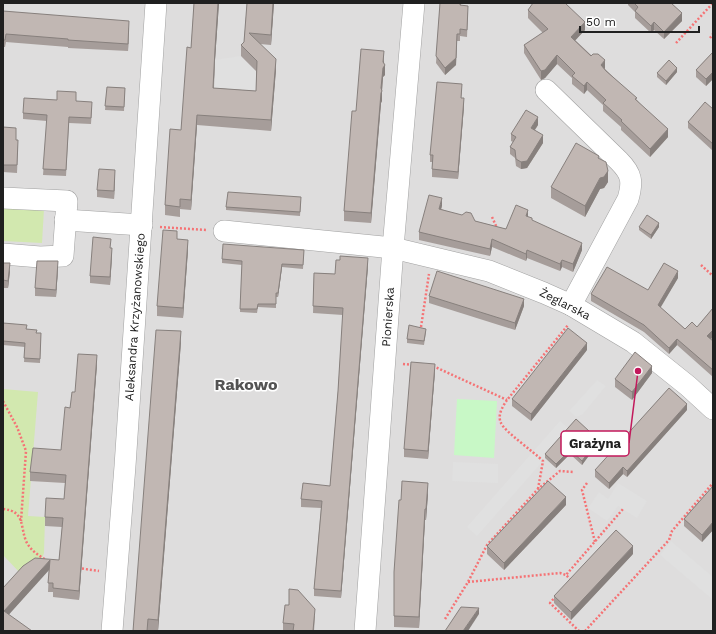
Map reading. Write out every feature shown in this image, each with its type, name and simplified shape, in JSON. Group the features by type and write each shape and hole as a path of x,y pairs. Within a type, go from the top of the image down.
{"street":[{"name":"Aleksandra Krzyżanowskiego","path":"112,631 149,226 156,3"},
{"name":"Pionierska","path":"365,631 393,248 414,3"},
{"path":"546,90 624,166 630,176 631,182 628,199 575,307"},
{"path":"3,198 67,201 62,256 40,257 3,254"},
{"path":"65,220 149,226"},
{"name":"Żeglarska","path":"224,231 393,248 489,271 575,307 633,342 688,386 713,409"}],"path":[{"path":"676,43 713,3"},
{"path":"710,38 713,34"},
{"path":"492,217 498,231"},
{"path":"149,226 224,231"},
{"path":"421,327 431,257"},
{"path":"700,265 713,276"},
{"path":"538,488 543,461 533,451 505,429 500,422 500,415 507,400 575,307"},
{"path":"398,364 420,365"},
{"path":"428,365 435,366 507,400"},
{"path":"3,401 17,427 26,451 21,522"},
{"path":"445,619 468,582 487,545 538,488 560,471 573,472"},
{"path":"587,483 582,490 595,542"},
{"path":"585,631 669,540 672,531 713,484"},
{"path":"3,509 14,512 19,516 26,540 31,548 36,554 50,562"},
{"path":"566,575 623,509"},
{"path":"77,568 117,573"},
{"path":"468,582 560,573 571,579 566,585"},
{"path":"561,591 550,603 579,631"}],"shaded area":[{"path":"3,3 409,3 359,631 3,631"},
{"path":"421,3 713,3 713,631 371,631"},
{"path":"241,56 257,71 256,101 213,98 215,60"},
{"path":"597,380 606,386 583,414 576,417 569,411"},
{"path":"560,421 570,430 477,536 467,527"},
{"path":"453,462 498,464 498,483 452,481"},
{"path":"618,483 647,501 637,518 618,506 607,521 588,508 599,492 608,499"},
{"path":"671,541 713,577 713,600 660,555"}],"green space":[{"path":"3,207 44,209 42,243 3,241"},
{"path":"3,389 38,392 28,516 45,517 44,553 43,557 38,563 22,575 3,555"},
{"path":"457,399 497,401 494,458 454,455"}],"building":[{"path":"194,3 218,3 213,88 256,91 257,61 241,45 244,42 247,3 273,3 271,35 249,33 276,59 271,120 197,115 191,200 180,199 180,207 165,205 170,129 181,130 187,47 191,48"},
{"path":"440,3 460,3 460,5 468,6 467,30 460,29 460,34 457,34 456,58 445,68 436,56"},
{"path":"533,3 565,3 585,22 571,37 591,56 593,54 598,54 605,60 601,65 606,71 637,98 635,99 668,129 650,149 603,103 606,100 587,82 584,86 572,76 575,73 557,55 545,70 541,71 524,45 548,29 528,10"},
{"path":"634,3 671,3 682,13 664,32 654,22 651,26 635,11 638,7"},
{"path":"3,11 129,21 128,44 6,34 5,40 3,40"},
{"path":"361,49 384,51 383,62 385,65 383,68 381,88 382,91 371,213 344,211 352,111 356,111"},
{"path":"713,52 713,72 706,79 696,70"},
{"path":"669,60 677,68 666,81 657,73"},
{"path":"437,82 462,84 461,98 464,98 458,172 432,169 433,155 430,155"},
{"path":"107,87 125,88 124,107 105,106"},
{"path":"57,91 76,92 76,101 92,102 91,118 69,117 66,170 43,169 47,115 23,113 24,98 57,100"},
{"path":"705,102 713,109 713,144 688,122"},
{"path":"526,110 538,117 531,128 543,135 527,161 521,162 516,159 515,150 510,147 516,137 511,134"},
{"path":"3,127 16,128 16,140 18,140 17,165 3,165"},
{"path":"576,143 599,156 598,158 606,162 608,171 604,177 600,178 585,206 551,187"},
{"path":"99,169 115,170 114,191 97,190"},
{"path":"228,192 301,197 300,212 226,207"},
{"path":"429,195 442,198 439,209 462,215 466,212 471,213 475,221 506,229 516,205 528,210 526,216 532,218 532,220 582,243 573,264 562,260 560,264 527,250 526,254 492,239 490,249 419,232"},
{"path":"647,215 659,223 651,235 639,227"},
{"path":"163,230 177,231 177,239 188,240 183,308 157,306"},
{"path":"93,237 111,239 110,248 112,248 110,277 90,276"},
{"path":"223,244 304,250 303,265 282,264 278,293 276,293 276,304 258,304 257,309 240,309 242,261 222,259"},
{"path":"340,256 368,258 341,591 314,589 322,501 301,499 303,483 330,486 343,308 313,306 314,273 335,274 336,260 340,260"},
{"path":"37,261 58,261 56,290 35,288"},
{"path":"3,263 10,263 8,281 3,280"},
{"path":"664,263 678,271 658,305 685,329 692,322 697,327 713,308 713,330 707,336 713,341 713,370 677,339 669,348 644,325 591,294 607,267 648,290"},
{"path":"437,271 524,299 515,323 429,296"},
{"path":"3,323 27,325 26,329 37,330 36,333 41,333 40,359 24,358 25,343 3,341"},
{"path":"409,325 426,329 424,341 407,339"},
{"path":"568,328 587,343 531,414 512,399"},
{"path":"156,330 181,331 158,620 148,619 147,631 133,631"},
{"path":"635,352 652,366 632,392 615,379"},
{"path":"78,354 97,355 79,591 53,588 53,583 48,583 50,560 4,611 32,631 3,631 3,588 23,566 35,558 59,560 63,518 45,517 46,498 64,499 66,475 30,472 33,448 61,450 65,407 70,408 72,392 75,392"},
{"path":"411,362 435,364 428,451 404,449"},
{"path":"669,388 687,404 627,471 623,467 609,483 595,470"},
{"path":"576,419 589,431 587,434 596,442 582,461 570,450 556,464 545,454"},
{"path":"402,481 428,483 425,509 419,617 394,616 394,572 399,500 401,500"},
{"path":"548,481 566,497 504,563 487,546"},
{"path":"713,486 713,522 702,535 684,519"},
{"path":"616,530 633,546 571,612 554,596"},
{"path":"289,589 298,590 315,609 313,631 293,631 294,624 283,623 285,605 289,605"},
{"path":"461,607 479,608 463,631 445,631"}],"place":[{"name":"Grażyna","path":"638,371"}],"district":[{"name":"Rakowo","path":"246,384"}]}
